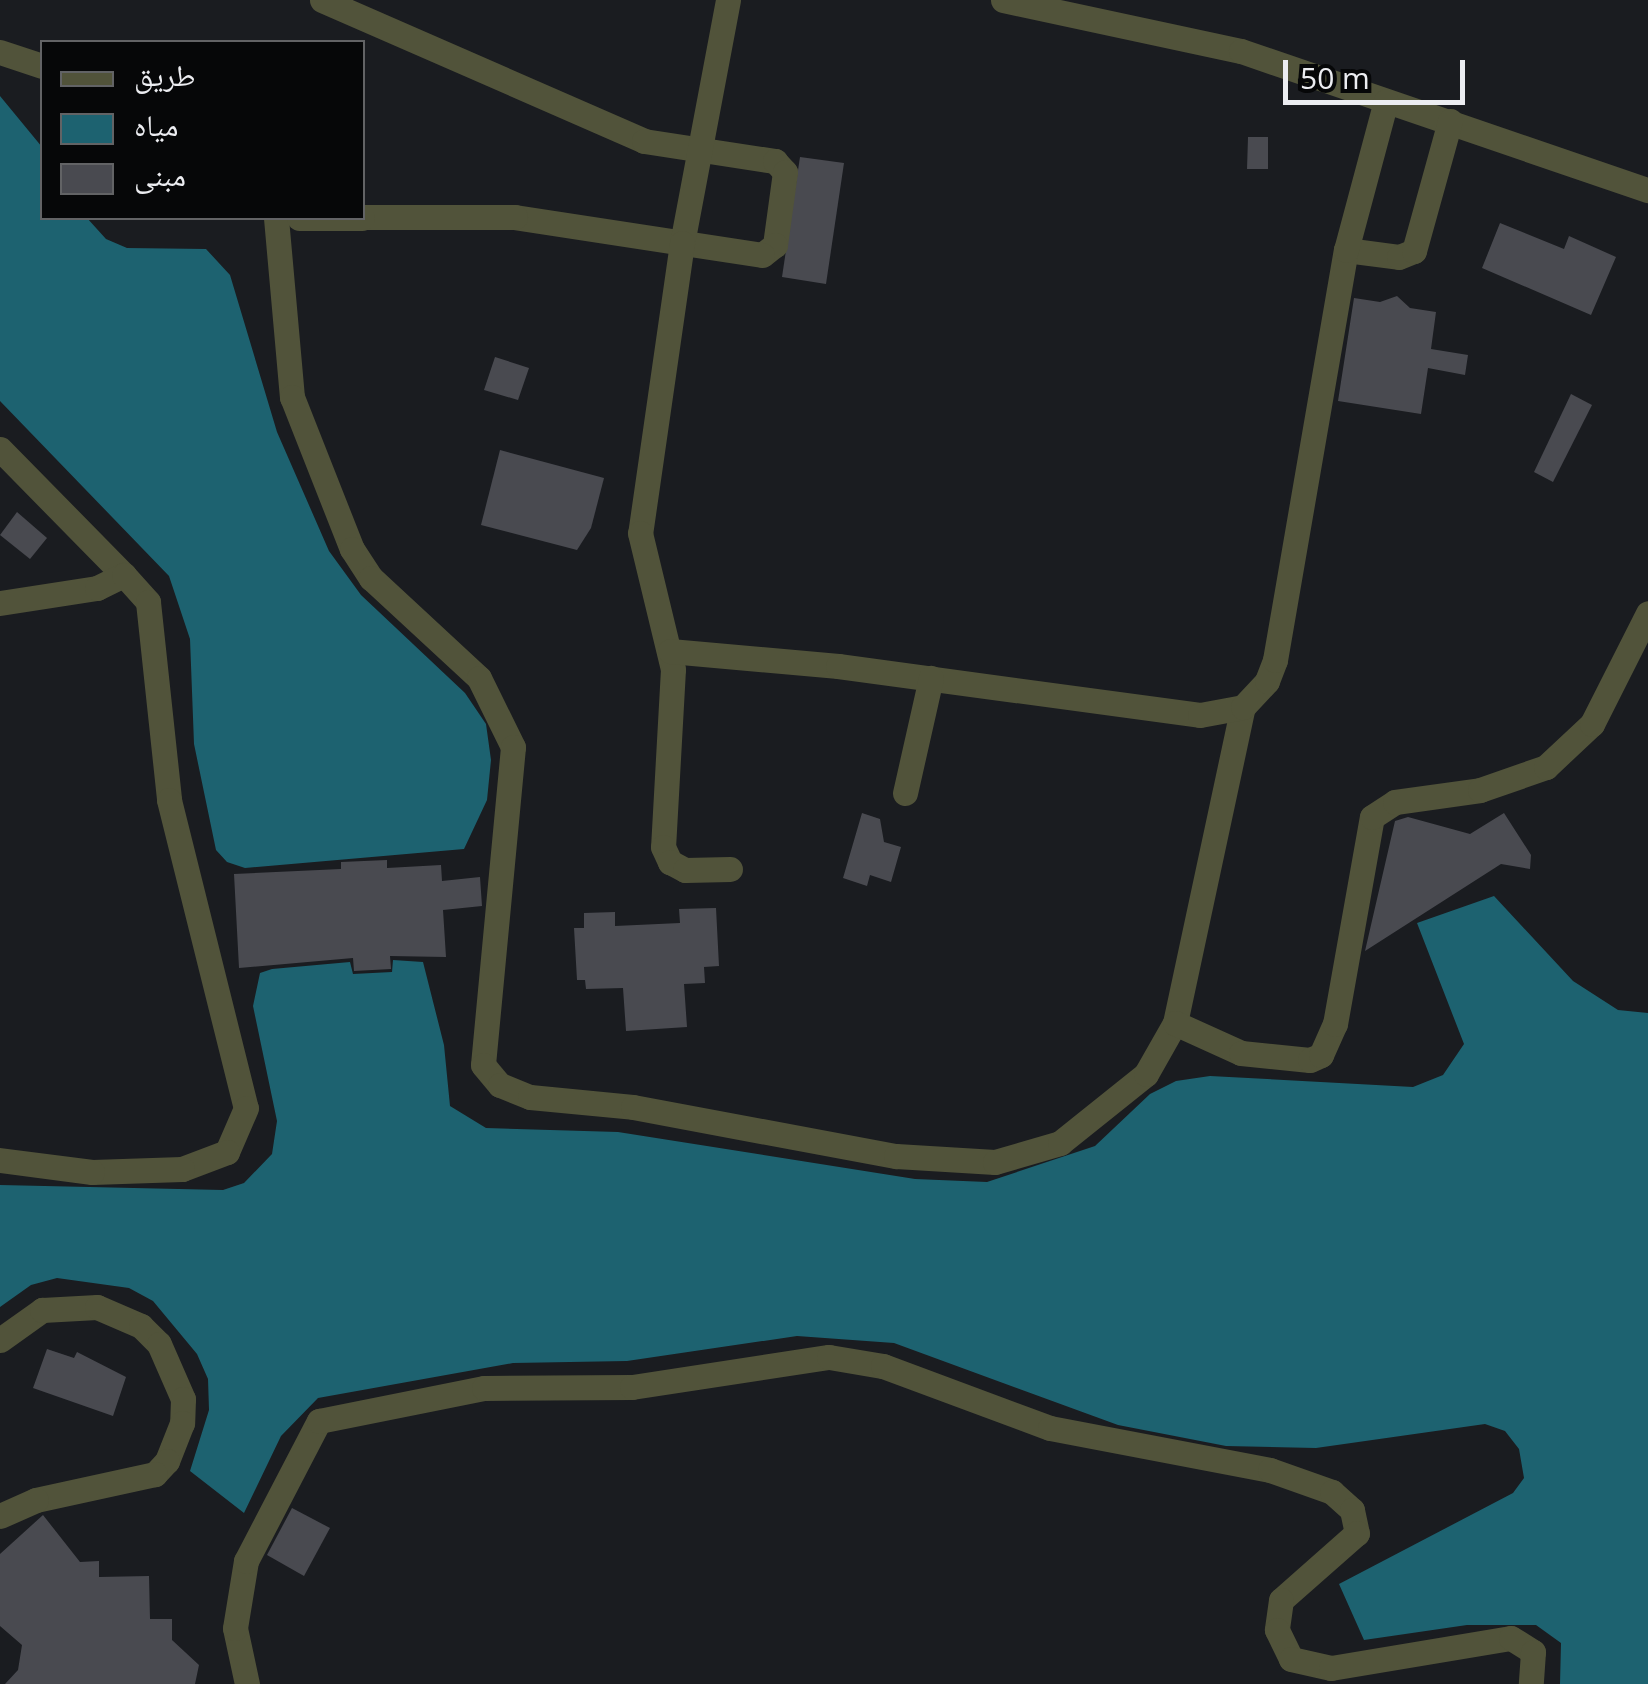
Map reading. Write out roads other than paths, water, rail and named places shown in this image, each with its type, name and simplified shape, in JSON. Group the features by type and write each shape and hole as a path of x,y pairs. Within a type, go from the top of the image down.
{"street":[{"path":"322,0 644,141 783,166 775,245 762,255 515,217 365,218"},
{"path":"728,0 682,243 640,506 642,559 670,651 663,847 685,870 730,869"},
{"path":"1003,0 1241,51 1648,190"},
{"path":"0,52 40,65"},
{"path":"276,220 292,398 352,549 370,578 479,678 513,747 483,1064 500,1085 530,1097 633,1107 818,1145 995,1162 1040,1153 1084,1129 1146,1074 1176,1023 1243,707 1267,681 1275,660 1346,250 1386,101"},
{"path":"1346,250 1399,258 1414,251 1450,121"},
{"path":"0,449 148,602 169,800 246,1118 227,1152 182,1169 92,1172 0,1160"},
{"path":"0,603 97,588 124,575"},
{"path":"1176,1023 1241,1053 1310,1060 1321,1055 1335,1024 1372,817 1395,802 1495,786 1546,767 1592,724 1648,613"},
{"path":"670,651 932,678 1200,715 1243,707"},
{"path":"905,793 932,678"},
{"path":"0,1340 42,1310 97,1306 142,1326 160,1344 183,1399 172,1448 155,1474 36,1500 0,1516"},
{"path":"247,1684 235,1628 246,1562 319,1421 484,1388 632,1388 829,1357 883,1366 1050,1428 1270,1470 1332,1492 1352,1510 1356,1533 1281,1600 1277,1630 1290,1659 1331,1668 1510,1638 1533,1652 1530,1684"}],"water":[{"path":"0,96 40,145 40,220 89,220 106,239 127,248 206,249 230,275 277,432 329,551 361,595 465,693 486,724 491,760 487,800 464,849 245,868 227,862 216,850 194,744 190,639 169,576 0,401"},
{"path":"1494,896 1573,981 1618,1010 1648,1013 1648,1684 1560,1684 1561,1643 1536,1625 1467,1625 1364,1640 1339,1584 1513,1493 1524,1478 1519,1449 1505,1431 1485,1424 1316,1448 1226,1446 1118,1425 894,1343 797,1336 627,1361 513,1363 318,1398 281,1436 244,1513 190,1471 209,1410 208,1379 197,1354 153,1301 129,1288 57,1278 31,1285 0,1307 0,1185 223,1190 244,1183 272,1154 277,1121 253,1006 260,973 272,969 350,962 353,974 392,972 393,960 423,962 444,1045 450,1106 486,1128 618,1132 915,1179 987,1182 1095,1146 1150,1094 1176,1081 1210,1076 1413,1087 1443,1075 1464,1044 1417,923"}]}
